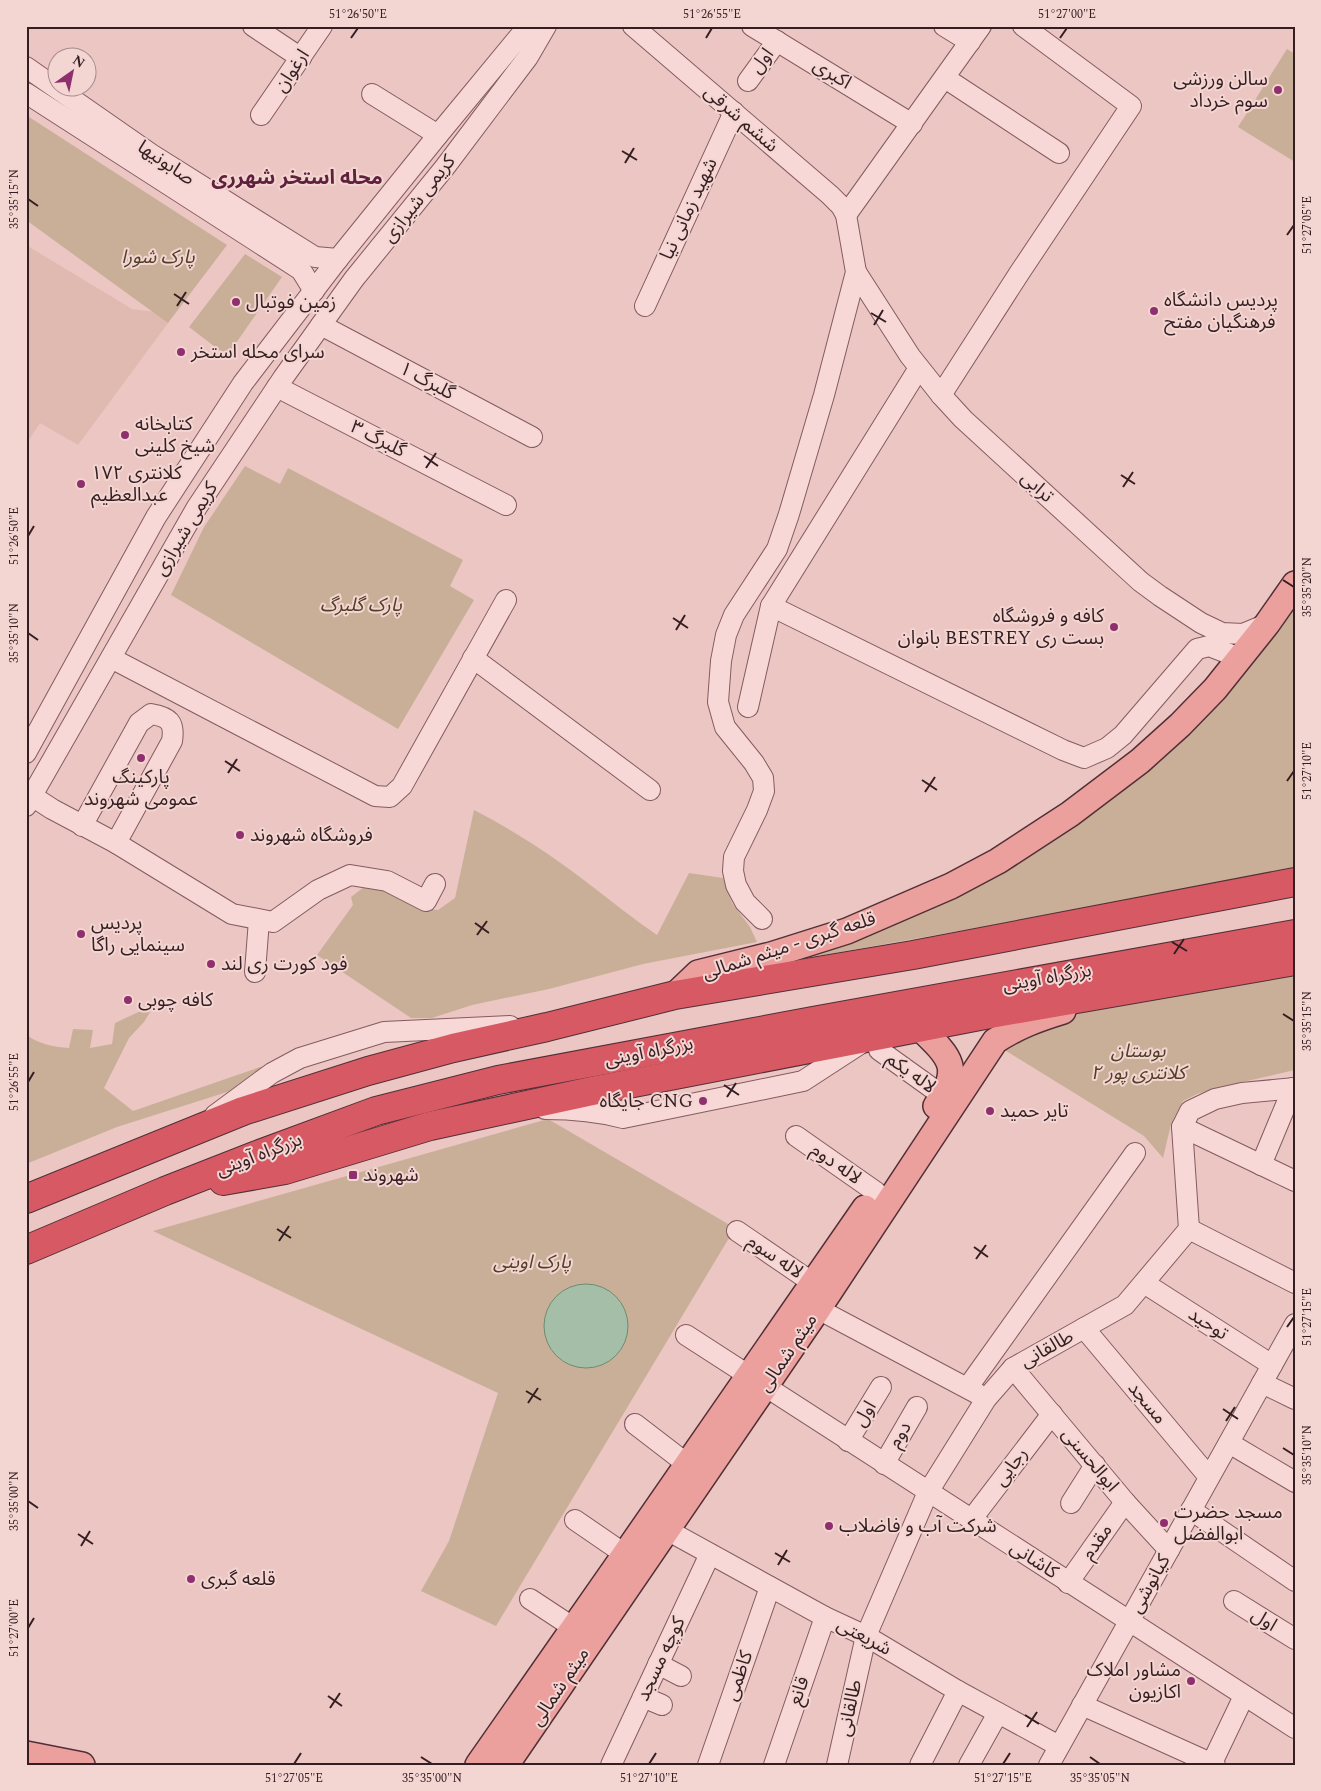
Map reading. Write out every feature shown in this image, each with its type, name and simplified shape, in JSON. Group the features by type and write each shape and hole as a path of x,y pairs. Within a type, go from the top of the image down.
{"highway":[{"path":"26,1199 243,1111 368,1071 453,1048 675,995 913,955 1295,882"},
{"name":"بزرگراه آوینی","path":"26,1250 165,1191 376,1111 498,1080 1295,934"},
{"path":"165,1191 285,1170 430,1126 503,1109 874,1044 920,1028 990,1014 1295,961"}],"main road":[{"name":"قلعه گبری - میثم شمالی","path":"675,995 698,973 771,955 847,931 951,886 998,861 1070,814 1140,761 1180,726 1240,658 1295,584"},
{"name":"میثم شمالی","path":"478,1765 626,1555 686,1464 818,1308 995,1041 1011,1030 1033,1020 1110,994"},
{"name":"میثم شمالی","path":"511,1761 667,1530 757,1381 813,1282 950,1084 952,1070 946,1056 920,1028"},
{"path":"26,1754 82,1765"}],"street":[{"path":"253,26 301,58"},
{"name":"ارغوان","path":"260,115 322,26"},
{"name":"کریمی شیرازی","path":"26,753 156,517 243,383 338,259 528,26"},
{"name":"کریمی شیرازی","path":"29,801 196,507 277,387 354,279 445,166 528,57 546,26"},
{"name":"ششم شرقی","path":"633,26 830,195 841,206 846,215"},
{"name":"اکبری","path":"752,26 912,124"},
{"path":"762,919 745,902 736,885 733,871 734,857 764,791 763,778 754,763 725,727 718,702 721,661 726,635 734,615 777,549 824,395 856,272 846,215 976,34 944,26"},
{"path":"940,395 1132,106 1023,26"},
{"name":"اول","path":"748,81 777,41"},
{"name":"صابونیها","path":"26,67 218,198 283,247 301,270 314,292"},
{"path":"944,78 1059,153"},
{"name":"صابونیها","path":"26,93 283,247 316,257 338,259"},
{"path":"372,94 438,134"},
{"name":"شهید زمانی نیا","path":"645,306 734,112"},
{"name":"ترابی","path":"856,272 905,349 940,395 962,419 1141,582 1201,623 1222,633 1243,634 1267,624"},
{"name":"گلبرگ ۱","path":"321,326 532,437"},
{"path":"748,707 771,606 919,368"},
{"name":"گلبرگ ۳","path":"277,387 506,505"},
{"path":"134,556 161,571"},
{"path":"111,658 375,796 390,797 402,786 506,600"},
{"path":"771,606 1063,750 1084,758 1107,748 1124,736 1197,649 1209,646 1240,658"},
{"path":"473,658 650,790"},
{"path":"82,826 139,723 151,714 161,716 170,721 174,731 172,741 116,843"},
{"path":"29,801 52,817 82,826 116,843 232,914 259,920 273,922 318,890 350,875 387,881 426,901 435,884"},
{"path":"254,972 259,920"},
{"name":"لاله یکم","path":"874,1044 943,1096"},
{"path":"1261,1165 1294,1088 1242,1093 1215,1099 1190,1111 1182,1127 1189,1229 1295,1283"},
{"path":"1182,1127 1295,1180"},
{"name":"لاله دوم","path":"796,1136 876,1192"},
{"path":"968,1387 1135,1153"},
{"path":"26,1186 100,1169"},
{"name":"طالقانی","path":"837,1765 866,1636 928,1492 986,1399 1013,1368 1125,1305 1189,1229"},
{"name":"لاله سوم","path":"737,1231 813,1282"},
{"name":"توحید","path":"1144,1283 1272,1365"},
{"path":"818,1308 968,1387 986,1399"},
{"name":"مسجد","path":"1084,1328 1210,1477"},
{"name":"کیانوشی","path":"1049,1765 1272,1365 1293,1333"},
{"name":"کاشانی","path":"686,1335 1295,1728"},
{"name":"ابوالحسنی","path":"1013,1368 1125,1502 1169,1550"},
{"path":"1262,1383 1295,1399"},
{"name":"اول","path":"848,1441 881,1387"},
{"name":"دوم","path":"884,1464 917,1407"},
{"name":"رجایی","path":"970,1520 1052,1414"},
{"path":"635,1424 686,1464"},
{"path":"1229,1443 1295,1482"},
{"path":"1071,1503 1094,1465"},
{"name":"مقدم","path":"1068,1583 1125,1502"},
{"path":"1191,1510 1295,1581"},
{"path":"575,1520 626,1555"},
{"name":"شریعتی","path":"667,1530 824,1617 866,1636 958,1691 1059,1746"},
{"name":"کوچه مسجد","path":"611,1765 710,1554"},
{"name":"کاظمی","path":"708,1765 770,1587"},
{"path":"530,1599 574,1628"},
{"name":"اول","path":"1234,1601 1295,1639"},
{"name":"قانع","path":"774,1765 824,1617"},
{"path":"658,1664 681,1676"},
{"path":"920,1765 958,1691"},
{"path":"1082,1706 1213,1764 1244,1696"},
{"path":"643,1697 662,1706"},
{"path":"969,1765 998,1713"}],"shaded area":[{"path":"26,245 132,309 171,314 168,323 78,445 40,423 26,444"},
{"path":"578,1284 594,1284 610,1291 621,1302 628,1318 625,1342 616,1356 610,1361 594,1368 578,1368 562,1361 551,1350 544,1334 544,1318 551,1302 562,1291"}],"green space":[{"name":"سالن ورزشی سوم خرداد","path":"1287,49 1295,54 1295,162 1238,127"},
{"name":"پارک شورا","path":"26,115 227,245 168,323 26,220"},
{"name":"زمین فوتبال","path":"245,254 282,277 227,356 189,327"},
{"name":"پارک گلبرگ","path":"245,466 280,484 288,468 463,560 450,586 474,600 398,729 171,595 204,527"},
{"path":"1295,604 1295,869 1189,890 767,965 1021,857"},
{"path":"474,810 550,855 657,935 689,873 723,878 732,903 750,927 757,942 643,964 549,989 472,1005 432,1018 411,1018 317,955 353,905 351,897 368,884 384,887 421,908 438,910 455,898"},
{"name":"بوستان کلانتری پور ۲","path":"1295,972 1295,1070 1217,1088 1197,1094 1183,1101 1171,1124 1163,1158 1144,1136 998,1046 1068,1015"},
{"path":"158,999 144,1022 129,1038 104,1088 133,1111 260,1067 269,1067 258,1082 117,1127 26,1164 26,1035 36,1041 57,1047 69,1048 73,1029 93,1030 90,1048 112,1044 115,1023 145,1009"},
{"name":"پارک اوینی","path":"548,1119 735,1228 496,1626 421,1591 449,1541 498,1393 153,1231"}],"place":[{"name":"سالن ورزشی سوم خرداد","path":"1278,90"},
{"name":"زمین فوتبال","path":"236,302"},
{"name":"پردیس دانشگاه فرهنگیان مفتح","path":"1154,311"},
{"name":"سرای محله استخر","path":"181,352"},
{"name":"کتابخانه شیخ کلینی","path":"125,435"},
{"name":"کلانتری ۱۷۲ عبدالعظیم","path":"81,484"},
{"name":"کافه و فروشگاه بانوان BESTREY بست ری","path":"1114,627"},
{"name":"پارکینگ عمومی شهروند","path":"141,758"},
{"name":"فروشگاه شهروند","path":"240,835"},
{"name":"پردیس سینمایی راگا","path":"81,934"},
{"name":"فود کورت ری لند","path":"211,964"},
{"name":"کافه چوبی","path":"128,1000"},
{"name":"جایگاه CNG","path":"703,1101"},
{"name":"تایر حمید","path":"990,1111"},
{"name":"شهروند","path":"353,1175"},
{"name":"مسجد حضرت ابوالفضل","path":"1164,1523"},
{"name":"شرکت آب و فاضلاب","path":"829,1526"},
{"name":"قلعه گبری","path":"191,1579"},
{"name":"مشاور املاک اکازیون","path":"1191,1681"}],"district":[{"name":"محله استخر شهرری","path":"297,178"}]}
